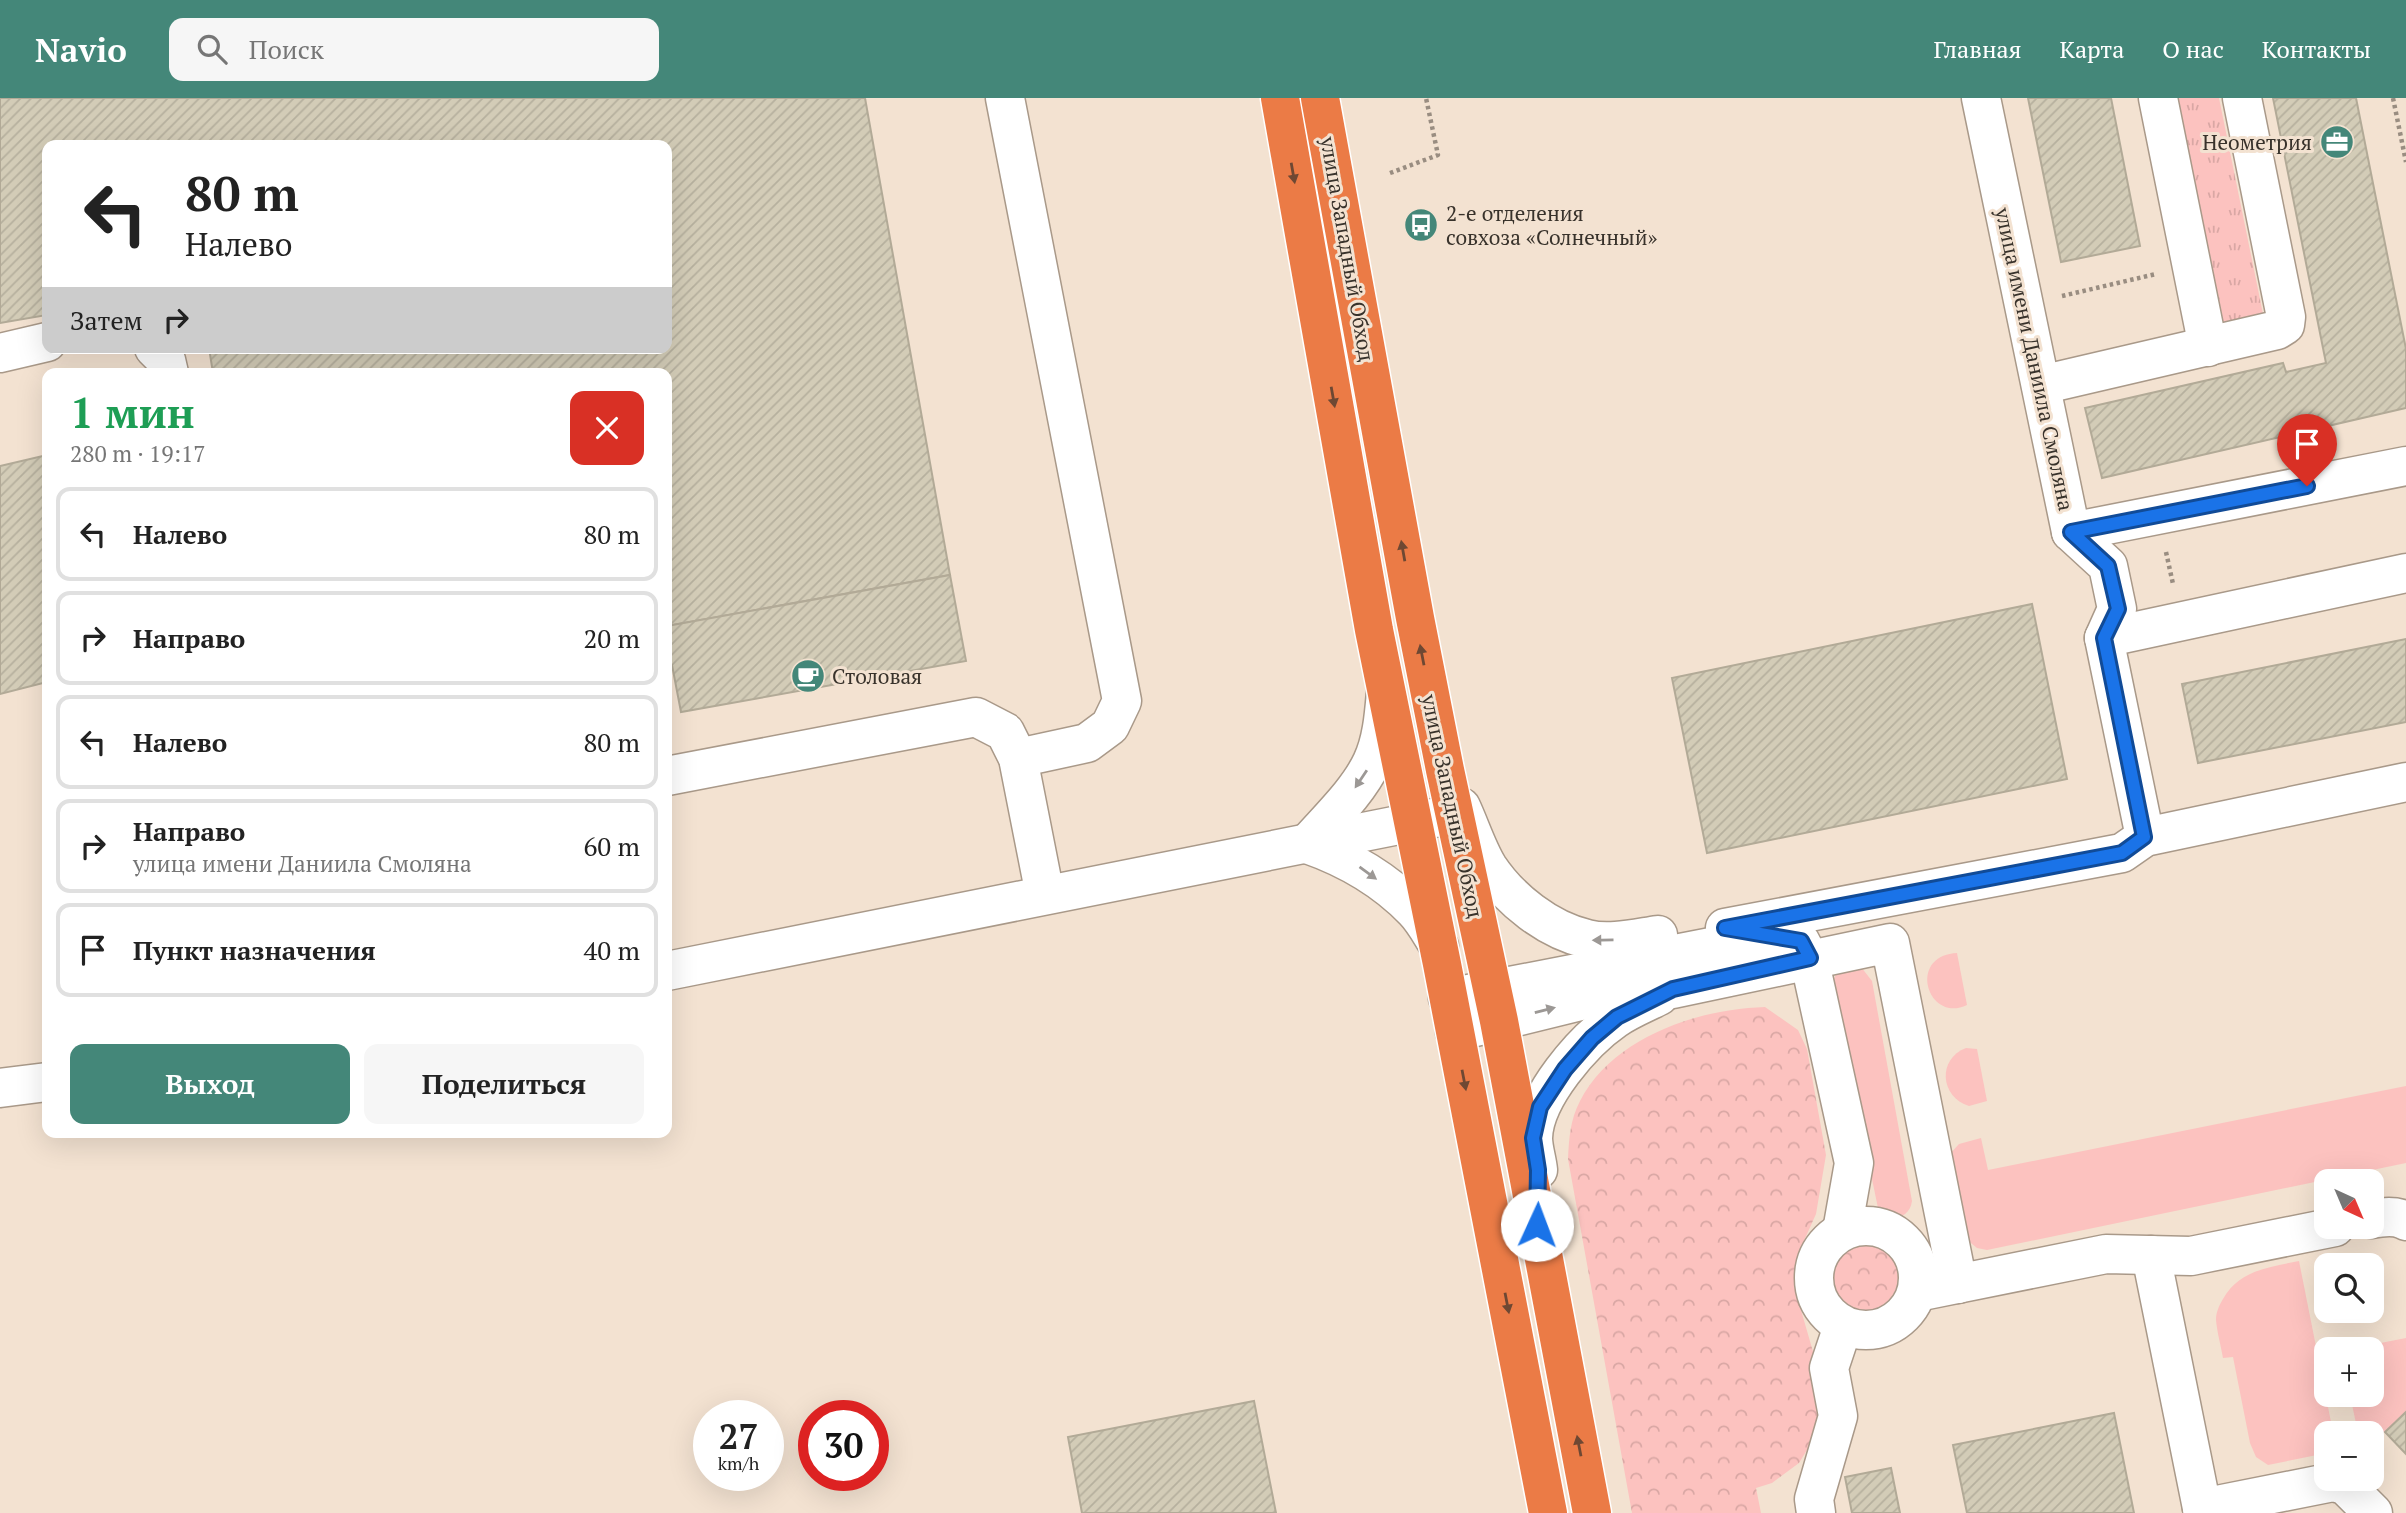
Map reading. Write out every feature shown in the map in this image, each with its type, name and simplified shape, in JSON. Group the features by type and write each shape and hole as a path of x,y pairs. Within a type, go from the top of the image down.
{"highway":[{"name":"улица Западный Обход","path":"1280,98 1386,691 1452,1015 1548,1513"},
{"name":"улица Западный Обход","path":"1320,98 1445,771 1496,1005 1592,1513"}],"street":[{"path":"1005,98 1122,701 1110,726 1087,743 1018,758"},
{"name":"улица имени Даниила Смоляна","path":"1981,98 2071,532 2406,467"},
{"path":"2158,98 2208,347"},
{"path":"2041,385 2208,347 2277,330 2285,325 2286,317 2242,98"},
{"path":"0,353 42,343"},
{"path":"2071,532 2108,566 2118,609 2104,638 2144,837"},
{"path":"2104,638 2406,573"},
{"path":"1307,844 1359,784 1373,761 1383,723 1386,691"},
{"path":"672,775 976,717 1005,732 1018,758 1045,895"},
{"path":"1445,771 1488,866 1514,899 1551,925 1589,940 1624,940 1725,928 2122,853 2144,837 2406,782"},
{"path":"672,970 1454,814"},
{"path":"1307,844 1348,860 1387,887 1416,911 1438,946"},
{"path":"1725,928 1801,941 1810,958 1854,1163 1842,1231"},
{"path":"1452,1015 1768,936"},
{"path":"1496,1005 1673,989 1890,943 1958,1284"},
{"path":"1537,1225 1538,1170 1533,1138 1540,1107 1565,1069 1592,1038 1617,1017 1673,989"},
{"path":"0,1088 42,1083"},
{"path":"2384,1217 2403,1218 2406,1221"},
{"path":"1858,1225 1875,1226 1892,1232 1906,1243 1917,1266 1917,1292 1908,1309 1895,1322 1879,1329 1861,1331 1843,1326 1828,1315 1819,1302 1814,1286 1814,1269 1819,1253 1829,1240 1858,1225"},
{"path":"1917,1292 2106,1254 2191,1256 2314,1231"},
{"path":"2151,1255 2202,1511 2333,1482 2345,1485 2373,1513"},
{"path":"1816,1513 1814,1499 1838,1416 1829,1368 1843,1326"}],"path":[{"path":"1390,173 1438,155 1426,98"},
{"path":"2393,98 2406,162"},
{"path":"2056,297 2192,266"},
{"path":"2158,516 2181,621"}],"green space":[{"path":"2172,98 2219,98 2263,314 2217,323"},
{"path":"1957,953 1967,1005 1953,1008 1942,1005 1933,998 1927,976 1932,965 1941,957"},
{"path":"1861,967 1872,981 1912,1201 1905,1214 1897,1217 1883,1216 1878,1208 1833,991 1832,984 1836,974"},
{"path":"1765,1007 1798,1030 1807,1049 1826,1155 1816,1214 1798,1254 1794,1286 1814,1355 1819,1409 1816,1427 1810,1445 1799,1463 1772,1483 1756,1488 1761,1513 1632,1513 1568,1159 1572,1122 1580,1101 1595,1079 1613,1060 1635,1044 1686,1021 1739,1009"},
{"path":"1966,1048 1977,1049 1987,1101 1969,1106 1952,1095 1946,1078 1950,1060"},
{"path":"2406,1086 2406,1163 2377,1169 2314,1169 2314,1182 1987,1250 1977,1248 1966,1239 1949,1155 1959,1144 1981,1138 1988,1170"},
{"path":"1864,1243 1877,1245 1888,1253 1896,1264 1896,1290 1888,1301 1877,1309 1864,1311 1851,1309 1840,1301 1832,1290 1830,1277 1832,1264 1840,1253 1851,1245"},
{"path":"2299,1261 2314,1337 2314,1407 2328,1407 2331,1421 2314,1421 2314,1456 2268,1465 2256,1457 2250,1443 2233,1357 2223,1358 2217,1325 2220,1304 2230,1289 2246,1276 2266,1268"},
{"path":"2406,1338 2406,1412 2384,1432 2384,1421 2355,1421 2353,1407 2384,1407 2384,1342"}],"building":[{"path":"0,98 865,98 950,575 672,625 672,368 212,368 210,354 672,354 672,140 42,140 42,316 0,323"},
{"path":"2028,98 2111,98 2140,246 2061,262"},
{"path":"2273,98 2356,98 2406,349 2406,408 2102,478 2085,408 2283,363 2286,372 2326,363"},
{"path":"42,456 42,683 0,694 0,466"},
{"path":"950,575 966,661 681,712 672,665 672,625"},
{"path":"2032,604 2067,779 1707,853 1672,678"},
{"path":"2406,639 2406,722 2198,763 2182,684"},
{"path":"1254,1401 1276,1513 1082,1513 1068,1437"},
{"path":"2406,1412 2406,1454 2385,1432"},
{"path":"2114,1413 2134,1513 1967,1513 1953,1445"},
{"path":"1891,1468 1900,1513 1852,1513 1845,1477"}],"place":[{"name":"Неометрия","path":"2337,142"},
{"name":"2-е отделения совхоза «Солнечный»","path":"1421,225"},
{"name":"Столовая","path":"808,676"}],"route":[{"path":"1537,1225 1538,1170 1533,1138 1540,1107 1565,1069 1592,1038 1617,1017 1673,989 1810,958 1801,941 1725,928 2122,853 2144,837 2104,638 2118,609 2108,566 2071,532 2307,486"}]}
